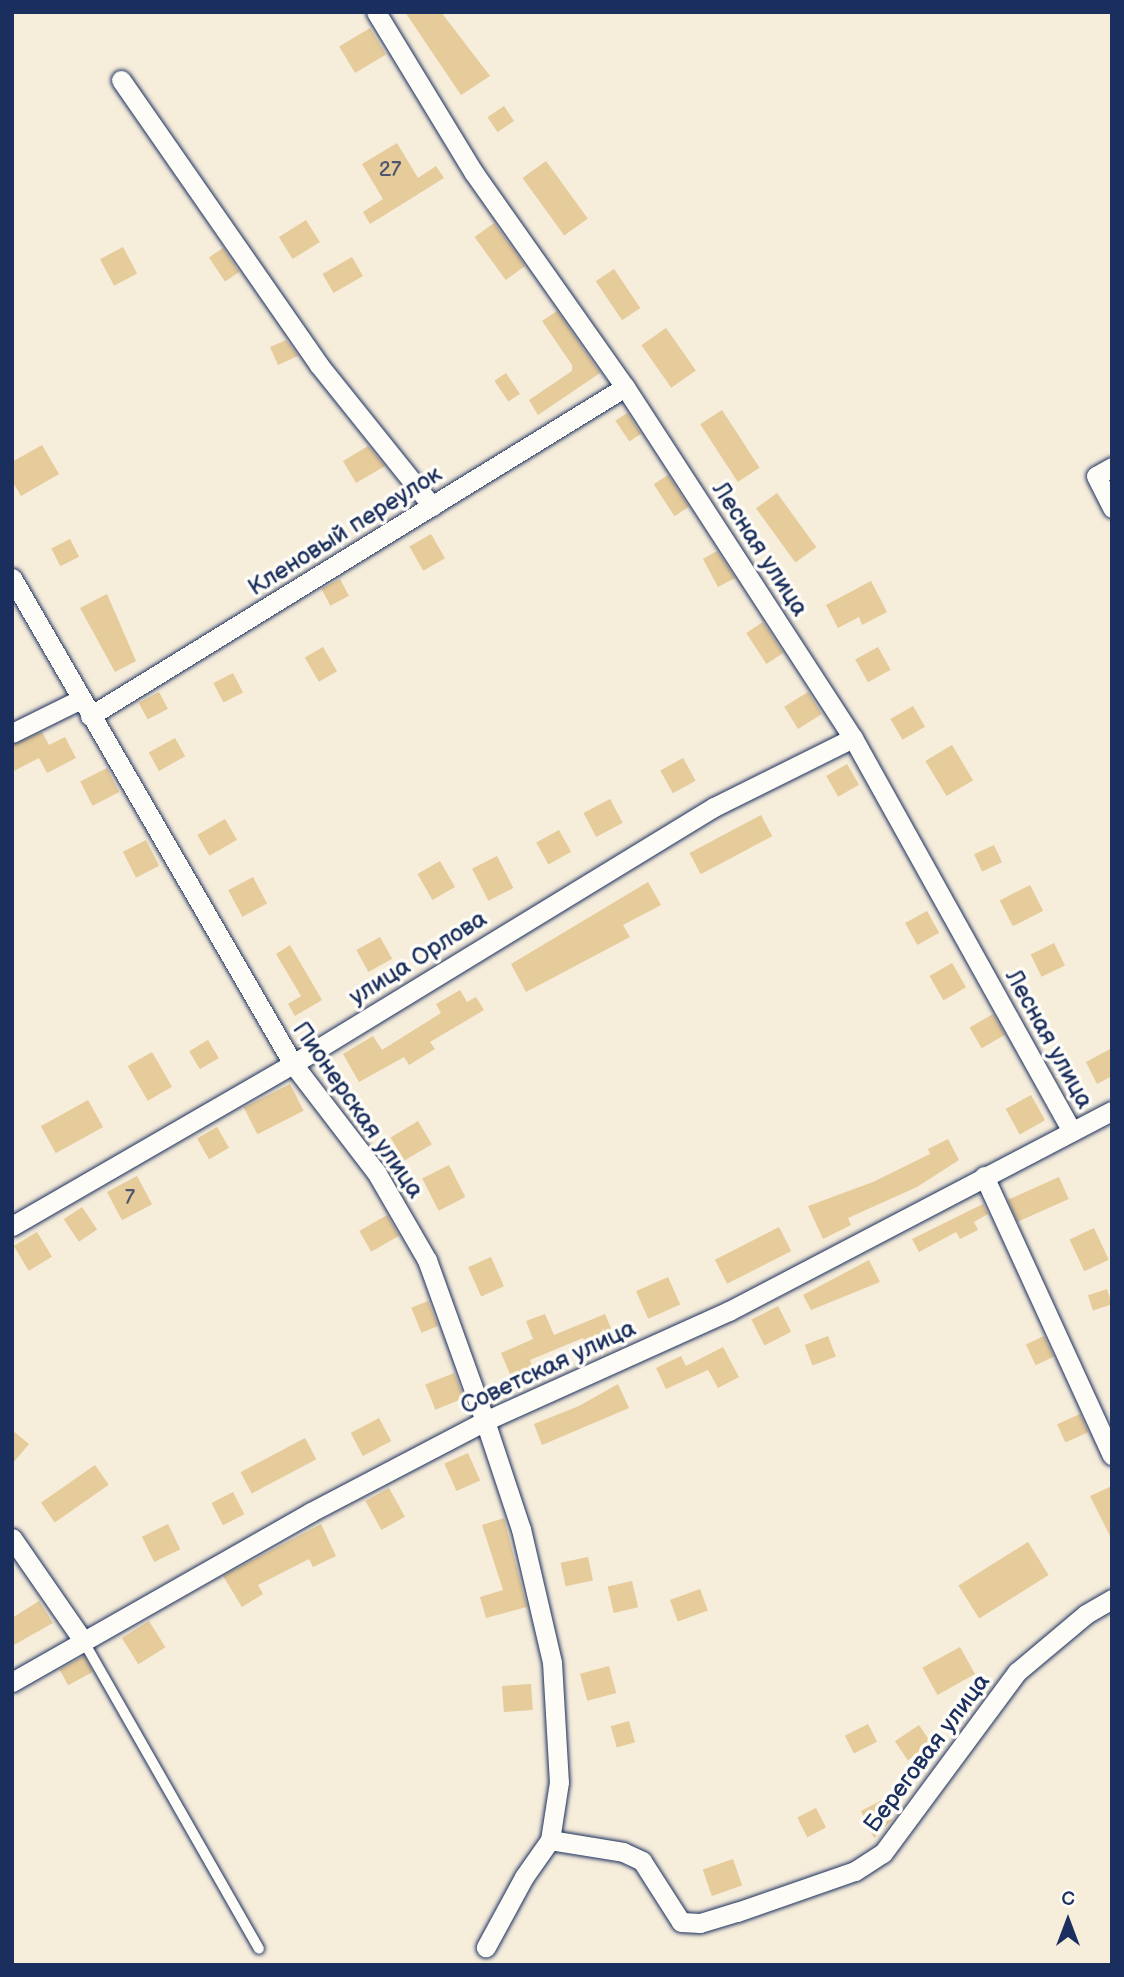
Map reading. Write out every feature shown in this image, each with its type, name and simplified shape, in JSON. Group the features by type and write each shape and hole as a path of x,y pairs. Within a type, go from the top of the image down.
{"street":[{"name":"Лесная улица","path":"376,12 474,173 625,387 853,738 1072,1131"},
{"path":"121,80 318,365 432,506"},
{"name":"Кленовый переулок","path":"12,733 86,707 432,506 625,387"},
{"path":"1104,472 1112,508"},
{"name":"Пионерская улица","path":"12,578 293,1064 376,1172 427,1260 485,1421 521,1529 552,1662 559,1782 550,1840 524,1877 486,1947"},
{"name":"улица Орлова","path":"12,1226 293,1064 714,807 853,738"},
{"name":"Советская улица","path":"12,1682 311,1512 485,1421 729,1311 1112,1111"},
{"path":"984,1176 1112,1455"},
{"path":"12,1538 84,1642"},
{"name":"Береговая улица","path":"550,1840 623,1852 642,1861 681,1922 699,1923 747,1909 855,1871 883,1853 1017,1672 1086,1614 1112,1599"}],"lane":[{"path":"84,1642 259,1949"}],"building":[{"path":"405,12 441,12 490,76 461,95"},
{"path":"370,28 386,55 355,73 339,47"},
{"path":"504,106 514,121 497,132 487,117"},
{"path":"397,143 418,178 436,166 444,178 370,224 363,212 383,199 362,164"},
{"path":"546,161 588,218 564,235 523,178"},
{"path":"306,220 320,242 293,259 279,237"},
{"path":"494,223 525,266 506,280 475,237"},
{"path":"123,247 137,273 114,286 100,259"},
{"path":"223,248 239,272 225,282 209,258"},
{"path":"352,257 363,276 334,293 323,274"},
{"path":"614,269 640,308 622,320 596,281"},
{"path":"557,311 600,373 538,415 529,400 572,371 572,365 542,321"},
{"path":"666,328 696,371 671,388 641,345"},
{"path":"286,340 298,356 278,365 270,347"},
{"path":"506,373 520,394 508,402 494,381"},
{"path":"722,410 760,468 738,482 700,424"},
{"path":"627,413 641,434 629,442 615,421"},
{"path":"42,445 59,474 21,496 12,481 12,462"},
{"path":"368,446 385,466 356,483 343,461"},
{"path":"668,475 689,507 674,516 654,484"},
{"path":"777,493 816,547 795,562 756,508"},
{"path":"431,534 445,558 423,571 409,546"},
{"path":"70,539 79,557 60,566 51,549"},
{"path":"717,551 735,578 718,587 703,559"},
{"path":"340,579 349,596 330,606 321,589"},
{"path":"871,581 887,612 862,625 859,617 838,628 826,605"},
{"path":"107,594 136,661 115,672 80,608"},
{"path":"763,622 783,653 766,664 746,633"},
{"path":"323,647 337,671 319,682 305,658"},
{"path":"878,647 891,670 868,682 855,660"},
{"path":"233,673 243,693 223,703 213,683"},
{"path":"159,692 168,709 148,720 139,703"},
{"path":"808,692 822,714 798,729 784,707"},
{"path":"913,706 925,727 902,740 890,719"},
{"path":"42,732 49,745 65,737 76,758 47,773 39,758 12,772 12,745"},
{"path":"175,738 185,756 159,771 149,753"},
{"path":"952,745 973,780 947,796 925,761"},
{"path":"683,758 696,781 673,793 660,771"},
{"path":"847,764 859,785 838,797 826,776"},
{"path":"107,768 119,792 93,806 80,782"},
{"path":"610,799 623,823 596,837 584,813"},
{"path":"761,815 772,836 701,874 689,853"},
{"path":"225,819 237,840 209,856 197,835"},
{"path":"559,830 571,852 548,864 536,843"},
{"path":"146,840 159,866 136,878 123,852"},
{"path":"994,845 1002,862 982,872 974,854"},
{"path":"497,856 513,888 488,901 472,869"},
{"path":"440,861 455,887 432,900 417,874"},
{"path":"253,877 267,903 242,917 228,890"},
{"path":"648,882 661,905 623,925 630,937 526,992 511,964"},
{"path":"1030,885 1043,911 1013,926 1000,900"},
{"path":"927,911 939,933 917,945 905,923"},
{"path":"380,937 392,959 369,972 356,950"},
{"path":"1054,943 1065,965 1042,977 1031,954"},
{"path":"290,945 322,1000 295,1016 288,1004 301,996 276,954"},
{"path":"952,963 966,987 943,1000 929,976"},
{"path":"460,990 467,1002 476,997 484,1010 430,1042 435,1049 409,1065 404,1057 359,1082 343,1054 373,1036 382,1050 441,1013 436,1004"},
{"path":"993,1014 1005,1035 982,1048 970,1028"},
{"path":"208,1040 219,1058 200,1069 189,1051"},
{"path":"1112,1048 1112,1076 1097,1084 1086,1062"},
{"path":"152,1052 172,1087 148,1101 128,1066"},
{"path":"290,1084 304,1111 257,1134 244,1108"},
{"path":"1031,1095 1045,1120 1020,1134 1006,1109"},
{"path":"88,1100 103,1127 56,1153 41,1126"},
{"path":"418,1121 432,1144 404,1161 391,1137"},
{"path":"217,1127 229,1148 209,1159 197,1138"},
{"path":"948,1139 959,1160 917,1187 848,1218 851,1225 823,1239 808,1206 873,1182 930,1154 928,1149"},
{"path":"449,1165 465,1197 439,1211 422,1179"},
{"path":"137,1176 152,1204 122,1220 107,1192"},
{"path":"1059,1177 1069,1199 1018,1222 1008,1200"},
{"path":"983,1204 988,1214 974,1222 978,1230 960,1239 956,1232 919,1252 912,1239"},
{"path":"82,1207 97,1229 79,1242 64,1219"},
{"path":"387,1215 399,1236 371,1252 359,1231"},
{"path":"779,1227 791,1251 727,1284 715,1260"},
{"path":"1094,1228 1109,1260 1084,1271 1070,1239"},
{"path":"37,1232 52,1257 29,1271 14,1246"},
{"path":"491,1257 504,1286 481,1296 468,1267"},
{"path":"869,1260 880,1282 811,1310 803,1295"},
{"path":"668,1277 680,1304 648,1319 636,1291"},
{"path":"1107,1289 1112,1304 1093,1310 1088,1295"},
{"path":"428,1301 438,1326 421,1333 411,1308"},
{"path":"778,1306 791,1332 764,1345 751,1320"},
{"path":"545,1314 554,1335 605,1314 613,1333 585,1344 583,1338 530,1360 534,1370 512,1379 501,1353 533,1339 526,1321"},
{"path":"828,1336 836,1357 813,1365 805,1345"},
{"path":"1044,1336 1054,1357 1036,1365 1026,1344"},
{"path":"723,1347 739,1377 718,1388 708,1370 666,1389 656,1368 681,1356 686,1366"},
{"path":"454,1373 464,1398 435,1410 425,1385"},
{"path":"618,1384 629,1408 542,1445 534,1424 579,1406"},
{"path":"1080,1414 1088,1432 1065,1442 1057,1424"},
{"path":"379,1418 391,1441 363,1456 351,1433"},
{"path":"12,1430 29,1444 12,1464"},
{"path":"305,1438 316,1459 252,1493 241,1472"},
{"path":"468,1453 480,1480 456,1491 444,1464"},
{"path":"95,1465 109,1485 55,1523 41,1503"},
{"path":"1112,1486 1112,1540 1090,1496"},
{"path":"389,1488 405,1517 381,1530 365,1501"},
{"path":"233,1492 244,1514 223,1525 212,1503"},
{"path":"504,1518 527,1607 486,1618 480,1597 503,1590 482,1525"},
{"path":"168,1524 180,1549 154,1562 142,1537"},
{"path":"321,1524 336,1556 313,1567 309,1559 258,1585 263,1594 242,1607 223,1576"},
{"path":"1028,1542 1049,1575 979,1619 958,1585"},
{"path":"588,1557 593,1580 566,1586 561,1563"},
{"path":"632,1581 638,1607 614,1613 608,1587"},
{"path":"700,1589 708,1611 678,1622 670,1600"},
{"path":"39,1601 53,1623 12,1646 12,1618"},
{"path":"149,1621 165,1647 138,1664 122,1638"},
{"path":"960,1647 975,1674 937,1695 922,1668"},
{"path":"84,1656 93,1672 68,1685 60,1670"},
{"path":"609,1666 616,1693 587,1701 580,1674"},
{"path":"531,1684 533,1710 504,1712 502,1686"},
{"path":"629,1721 635,1742 617,1747 611,1726"},
{"path":"868,1724 877,1742 854,1754 845,1736"},
{"path":"919,1725 932,1744 908,1760 895,1741"},
{"path":"882,1800 892,1820 874,1838 861,1811"},
{"path":"816,1808 826,1828 807,1837 797,1818"},
{"path":"733,1859 742,1885 712,1896 703,1869"}]}
